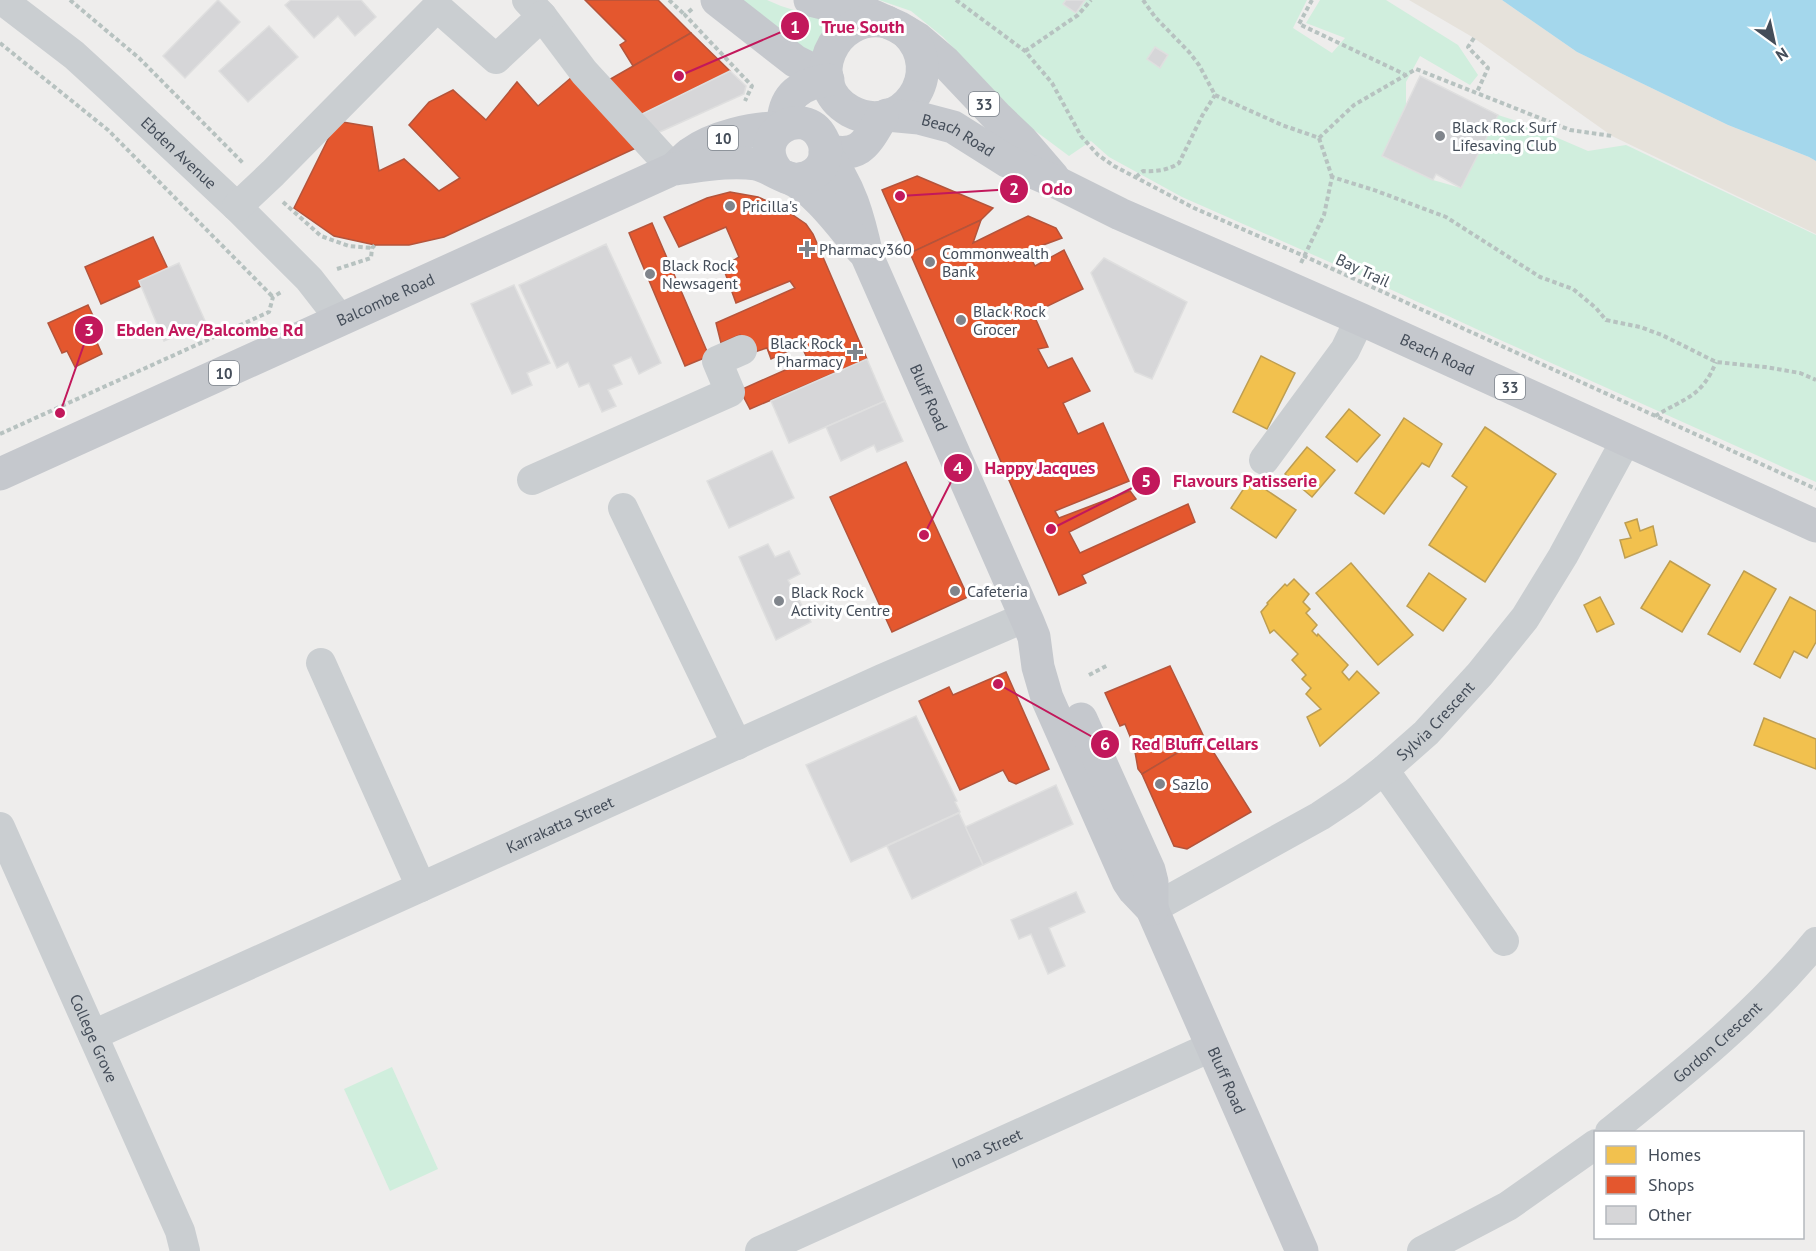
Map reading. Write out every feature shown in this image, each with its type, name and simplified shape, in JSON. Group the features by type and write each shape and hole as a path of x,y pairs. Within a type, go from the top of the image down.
{"main road":[{"name":"Beach Road","path":"810,0 861,12 900,28 928,46 1022,141 1058,183"},
{"path":"704,6 827,79"},
{"path":"827,79 829,52 846,30 873,21 900,28"},
{"name":"Beach Road","path":"884,116 908,104 921,82 922,58 914,40 900,28"},
{"name":"Beach Road","path":"827,79 834,96 845,107 866,117 919,118 944,124 968,135 1007,161 1120,214 1360,319 1816,526"},
{"path":"783,175 771,162 769,148 775,134 782,127 786,106 800,88 827,79"},
{"path":"825,152 843,153 862,147 884,116"},
{"name":"Balcombe Road","path":"0,474 673,169 689,154 710,143 767,128 797,123 811,127 821,136 825,152 822,165 814,174 798,180 763,166 746,164 673,169"},
{"name":"Bluff Road","path":"825,152 853,203 867,256 1030,627 1047,698 1128,881 1152,909 1302,1251"},
{"name":"Bluff Road","path":"783,175 802,184 867,256"}],"street":[{"name":"Ebden Avenue","path":"2,0 74,55 237,207 309,279 341,320"},
{"path":"237,207 437,7 496,59 535,8 584,72 673,169"},
{"path":"1264,460 1345,350 1360,319"},
{"path":"532,480 730,392 717,361 742,350"},
{"name":"Sylvia Crescent","path":"1152,909 1320,816 1384,770 1426,733 1480,674 1525,618 1563,556 1626,440"},
{"path":"623,508 737,746"},
{"name":"Karrakatta Street","path":"93,1035 882,679 1030,627"},
{"path":"321,663 421,887"},
{"path":"1384,770 1504,941"},
{"name":"College Grove","path":"0,827 180,1231 185,1251"},
{"name":"Gordon Crescent","path":"1611,1131 1699,1060 1792,971 1816,942"},
{"name":"Iona Street","path":"760,1251 1213,1046"},
{"path":"1422,1251 1508,1206 1594,1145"}],"path":[{"path":"0,434 269,312 273,297 309,279 371,258 374,247 349,246 321,236 262,182 139,58 70,0"},
{"path":"669,0 752,86 744,102"},
{"name":"Bay Trail","path":"956,0 1025,51 1052,83 1081,136 1098,155 1114,166 1194,208 1816,489"},
{"path":"1025,51 1078,15 1091,0"},
{"path":"1143,0 1155,17 1199,65 1215,95 1282,126 1319,138"},
{"path":"1312,0 1299,24 1404,75"},
{"path":"684,15 704,6"},
{"path":"1474,38 1468,47 1488,68 1477,92"},
{"path":"0,43 108,130 273,297"},
{"path":"1319,138 1354,105 1416,69 1570,130 1612,136"},
{"path":"1136,177 1143,171 1152,172 1179,163 1215,95"},
{"path":"1288,288 1324,215 1332,177 1319,138"},
{"path":"1332,177 1446,217 1540,277 1573,289 1596,308 1606,320 1640,327 1662,335 1716,362 1765,367 1800,374 1816,380"},
{"path":"1655,416 1693,396 1710,379 1716,362"},
{"path":"1089,675 1108,665"}],"green space":[{"path":"733,0 767,0 835,23 811,54"},
{"path":"879,0 1307,0 1293,28 1332,53 1345,38 1306,23 1320,0 1386,0 1458,45 1478,75 1470,85 1420,56 1406,82 1406,105 1383,157 1433,180 1461,188 1498,115 1523,123 1588,151 1626,145 1816,235 1816,482 1182,197 1109,157 1091,141 1069,156 1026,124 943,37 911,11"},
{"path":"392,1067 438,1169 390,1191 344,1089"}],"sand":[{"path":"1409,0 1502,0 1577,52 1728,125 1816,161 1816,234 1612,136 1474,38"}],"water":[{"path":"1502,0 1816,0 1816,161 1728,125 1577,52"}],"building: Homes":[{"path":"1261,356 1295,373 1267,429 1233,412"},
{"path":"1349,409 1380,435 1357,462 1326,437"},
{"path":"1404,418 1442,444 1429,467 1422,463 1384,514 1355,493"},
{"path":"1485,427 1556,474 1485,582 1429,545 1467,487 1452,476"},
{"path":"1307,447 1335,470 1312,497 1285,474"},
{"path":"1250,479 1296,510 1276,538 1231,508"},
{"path":"1637,519 1640,531 1653,526 1657,545 1625,558 1620,540 1631,538 1625,523"},
{"path":"1670,561 1710,585 1682,632 1641,608"},
{"path":"1351,563 1413,635 1378,665 1316,593"},
{"path":"1744,571 1776,589 1740,652 1708,634"},
{"path":"1429,573 1466,599 1443,631 1407,606"},
{"path":"1294,579 1309,594 1303,602 1310,609 1306,613 1317,625 1312,631 1317,636 1318,634 1348,665 1342,672 1349,680 1357,671 1379,693 1320,746 1307,717 1321,709 1306,694 1311,688 1302,679 1306,675 1292,660 1298,654 1274,630 1270,633 1261,612 1285,584 1287,586"},
{"path":"1600,597 1614,624 1597,632 1584,605"},
{"path":"1790,597 1816,611 1816,642 1807,658 1794,651 1780,678 1754,664"},
{"path":"1764,718 1816,739 1816,769 1754,745"}],"building: Shops":[{"path":"585,0 658,0 691,33 633,66 620,45 626,41"},
{"path":"691,33 730,71 632,119 600,85"},
{"path":"572,77 638,147 444,237 409,245 375,245 334,236 294,208 337,121 372,127 379,171 404,159 439,191 460,178 409,125 429,102 453,90 486,120 517,82 538,106"},
{"path":"917,176 993,208 981,220 910,253 882,190"},
{"path":"730,192 758,197 781,207 806,224 813,234 867,359 750,409 740,390 808,360 801,345 771,359 767,348 748,354 740,335 721,343 716,323 795,288 790,281 736,303 723,267 739,257 726,227 679,247 664,217 707,198"},
{"path":"1028,216 1056,228 1062,238 1027,251 1035,266 1064,250 1083,289 1033,313 1048,347 1038,349 1048,368 1072,358 1090,391 1063,403 1078,434 1103,423 1129,481 1055,511 1059,518 1130,491 1136,499 1069,532 1080,553 1188,504 1195,522 1082,575 1086,583 1059,595 910,253 981,220 973,243"},
{"path":"652,223 709,356 685,366 629,233"},
{"path":"153,237 168,269 139,281 141,286 101,304 85,267"},
{"path":"88,305 102,335 95,338 102,354 75,367 67,351 62,353 48,323"},
{"path":"906,462 968,597 892,632 830,497"},
{"path":"1170,666 1204,737 1142,774 1138,769 1134,746 1125,724 1120,726 1105,693"},
{"path":"1006,672 1049,769 1016,784 1009,781 1003,770 960,790 919,701 949,687 953,695"},
{"path":"1204,737 1251,812 1187,849 1174,846 1142,774"}],"building: Other":[{"path":"218,0 240,22 185,78 163,56"},
{"path":"291,0 361,0 376,17 355,36 338,16 314,38 285,5"},
{"path":"1066,0 1085,0 1076,13 1063,4"},
{"path":"269,26 298,57 248,102 219,71"},
{"path":"1155,47 1168,55 1160,68 1147,59"},
{"path":"730,71 746,86 744,94 653,135 638,116"},
{"name":"Black Rock Surf Lifesaving Club","path":"1420,76 1498,115 1461,188 1436,174 1433,180 1382,156"},
{"path":"606,244 661,363 639,374 631,357 613,365 622,384 608,390 616,406 602,412 589,383 579,387 568,362 557,368 519,285"},
{"path":"1104,258 1187,302 1152,379 1135,372 1091,273"},
{"path":"179,263 206,323 164,341 139,281"},
{"path":"514,285 550,363 527,373 532,385 512,394 471,304"},
{"path":"867,359 885,401 789,443 771,401"},
{"path":"885,401 903,441 877,452 874,445 841,461 826,427"},
{"path":"772,451 794,498 729,528 707,481"},
{"name":"Black Rock Activity Centre","path":"768,544 775,557 789,551 800,574 788,580 811,622 776,640 739,557"},
{"path":"916,716 957,801 955,802 960,812 851,862 806,765"},
{"path":"1056,785 1073,824 983,865 965,827"},
{"path":"959,813 983,865 912,899 887,846"},
{"path":"1076,892 1085,912 1049,928 1065,966 1048,974 1031,934 1019,939 1011,920"}],"place":[{"name":"True South","path":"679,76"},
{"name":"Black Rock Surf Lifesaving Club","path":"1440,136"},
{"name":"Odo","path":"900,196"},
{"name":"Pricilla's","path":"730,206"},
{"name":"Pharmacy360","path":"807,249"},
{"name":"Commonwealth Bank","path":"930,262"},
{"name":"Black Rock Newsagent","path":"650,274"},
{"name":"Black Rock Grocer","path":"961,320"},
{"name":"Black Rock Pharmacy","path":"855,352"},
{"name":"Ebden Ave/Balcombe Rd","path":"60,413"},
{"name":"Flavours Patisserie","path":"1051,529"},
{"name":"Happy Jacques","path":"924,535"},
{"name":"Cafeteria","path":"955,591"},
{"name":"Black Rock Activity Centre","path":"779,601"},
{"name":"Red Bluff Cellars","path":"998,684"},
{"name":"Sazlo","path":"1160,784"}]}
